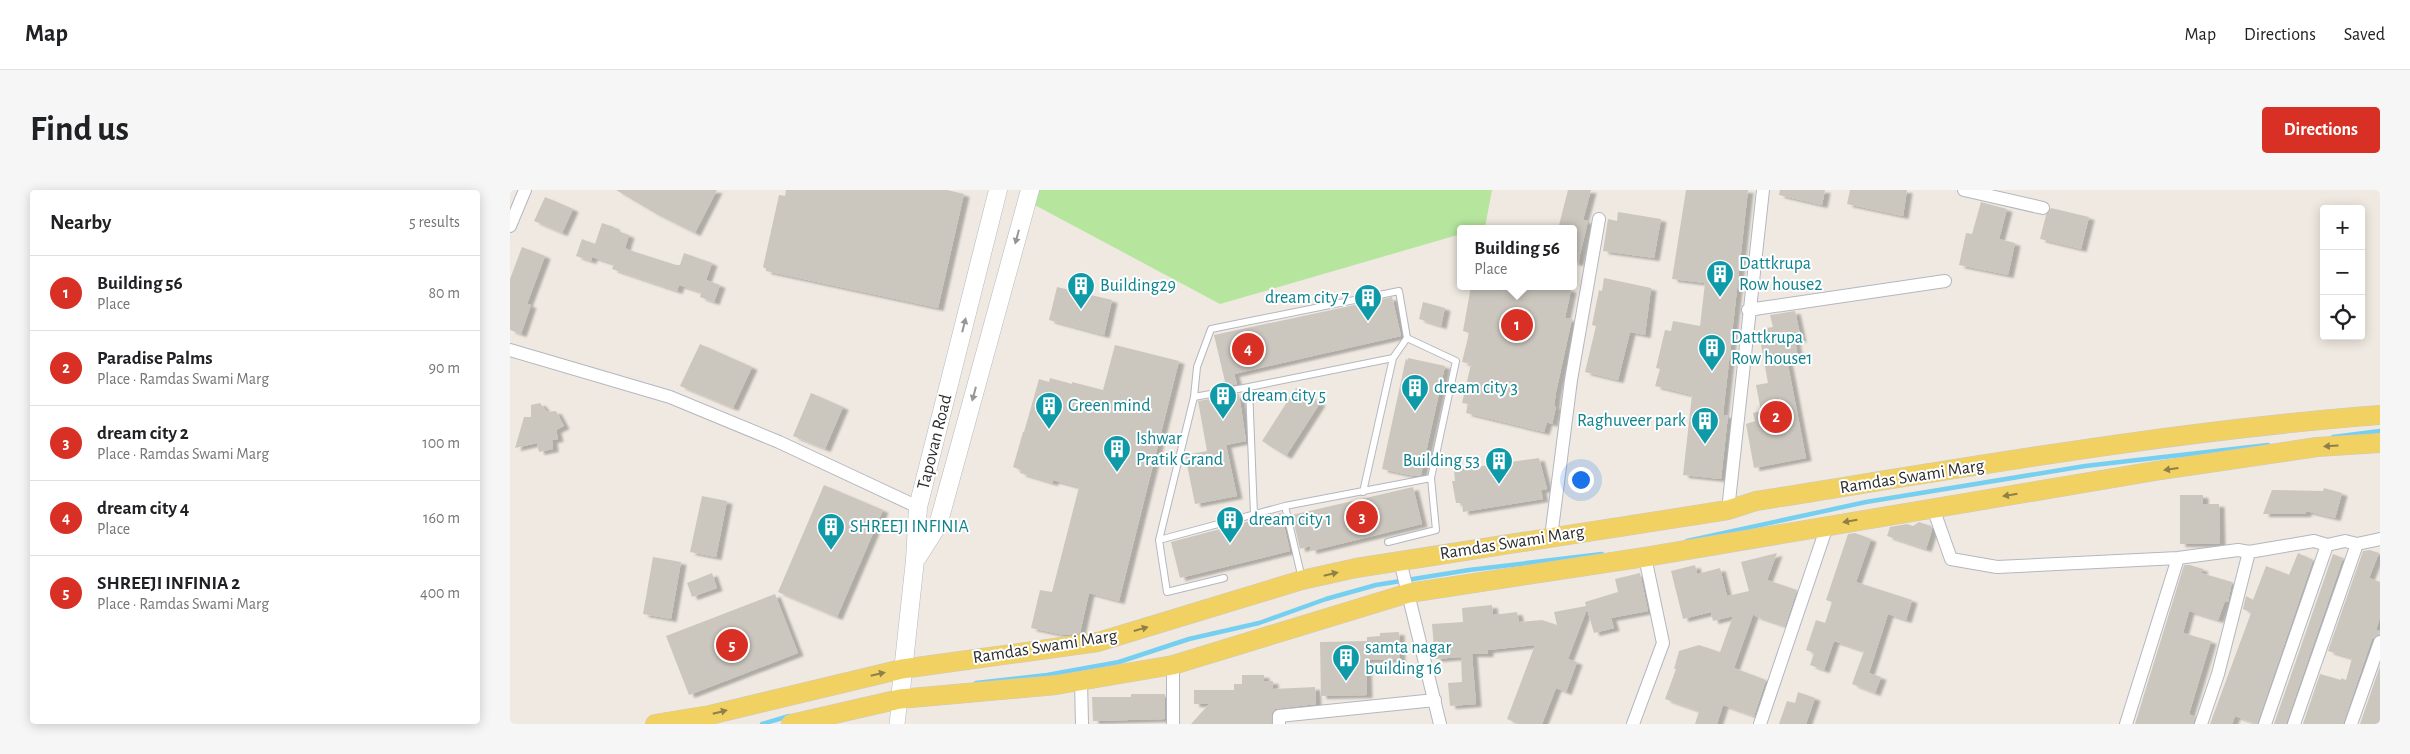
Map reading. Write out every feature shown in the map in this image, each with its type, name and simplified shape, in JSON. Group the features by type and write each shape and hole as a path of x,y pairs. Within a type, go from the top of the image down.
{"main road":[{"name":"Tapovan Road","path":"900,699 915,560 918,507 998,190"},
{"path":"915,560 938,525 1030,190"},
{"name":"Ramdas Swami Marg","path":"655,724 710,715 902,669 1098,642 1302,580 1402,566 1551,538 1728,510 1756,501 2108,445 2253,426 2380,415"},
{"path":"791,724 900,699 1056,685 1173,665 1408,591 1645,557 1933,508 2307,449 2380,443"}],"street":[{"path":"510,226 526,190"},
{"path":"1728,510 1762,190"},
{"path":"1964,190 2043,208"},
{"path":"1551,538 1571,380 1599,219"},
{"path":"1748,310 1946,281"},
{"path":"510,350 670,397 779,442 918,507"},
{"path":"1933,508 1951,559 1997,567 2178,558 2238,550 2249,552 2314,541 2327,545 2345,541 2357,544 2380,539"},
{"path":"1760,724 1826,526"},
{"path":"2294,724 2357,544"},
{"path":"2265,724 2327,545"},
{"path":"2201,724 2218,674 2249,552"},
{"path":"1632,724 1663,643 1645,557"},
{"path":"2126,724 2178,558"},
{"path":"1402,566 1440,724"},
{"path":"2351,724 2380,642"},
{"path":"1173,665 1173,724"},
{"path":"1081,681 1082,724"},
{"path":"897,724 900,699"},
{"path":"1279,724 1279,716 1435,700"}],"lane":[{"path":"1224,578 1167,592 1159,540 1194,398 1196,367 1211,329 1399,291 1407,338 1393,358 1363,492"},
{"path":"1388,542 1436,530 1430,478 1456,361 1407,338"},
{"path":"1194,398 1393,358"},
{"path":"1249,387 1254,515"},
{"path":"1159,540 1285,506 1430,478"},
{"path":"1285,506 1302,580"}],"green space":[{"path":"1035,190 1492,190 1485,225 1457,225 1457,235 1220,304 1031,203"}],"building":[{"path":"616,190 717,190 695,233 655,213"},
{"path":"786,190 947,190 964,194 938,308 766,271 763,267 779,195 785,196"},
{"path":"1568,190 1591,190 1583,220 1588,221 1578,263 1577,225 1559,225"},
{"path":"1686,190 1748,190 1723,415 1728,415 1721,479 1683,475 1692,395 1655,386 1660,369 1656,368 1665,330 1671,331 1673,321 1700,326 1705,283 1672,279"},
{"path":"1780,190 1825,190 1822,205 1779,195"},
{"path":"1850,190 1907,190 1903,216 1847,204"},
{"path":"545,197 573,209 562,233 534,221"},
{"path":"1981,202 2007,209 1999,239 2015,243 2008,275 1959,265 1966,233 1972,234"},
{"path":"2051,208 2089,217 2081,249 2040,239 2046,215"},
{"path":"1618,212 1661,219 1654,258 1603,251 1608,219 1617,221"},
{"path":"602,223 629,235 625,248 629,250 676,265 680,265 684,253 712,263 706,280 720,285 714,302 700,297 701,292 679,285 677,291 612,269 614,264 592,257 591,261 576,256 582,239 595,244"},
{"path":"522,247 545,256 527,304 531,305 521,334 510,330 510,279"},
{"path":"1604,278 1651,288 1645,335 1630,332 1618,380 1585,372 1596,326 1592,325 1599,290 1602,291"},
{"name":"Building29","path":"1057,287 1112,300 1104,335 1049,320"},
{"path":"1470,290 1571,290 1565,318 1572,319 1556,392 1554,406 1556,407 1552,424 1547,422 1544,432 1466,413 1468,404 1462,403 1471,364 1462,362 1469,333 1463,331"},
{"path":"1392,297 1401,336 1234,374 1237,384 1226,386 1214,335"},
{"path":"1423,302 1445,308 1441,326 1419,319"},
{"path":"1795,311 1801,339 1795,340 1798,358 1787,360 1806,458 1754,468 1746,424 1755,421 1753,413 1761,411 1756,385 1768,383 1760,339 1768,338 1766,328 1773,327 1770,315"},
{"path":"700,344 752,367 733,408 680,386"},
{"name":"Ishwar Pratik Grand","path":"1115,345 1179,361 1119,601 1089,593 1080,633 1064,635 1031,628 1040,590 1052,592 1079,487 1053,480 1053,483 1020,473 1021,470 1013,467 1023,432 1039,379 1049,382 1050,378 1103,390"},
{"name":"dream city 3","path":"1406,358 1407,361 1408,358 1445,366 1421,475 1414,476 1382,469"},
{"path":"1296,388 1320,403 1286,456 1262,441"},
{"path":"811,393 843,407 825,449 793,436"},
{"path":"1239,394 1246,441 1226,445 1237,496 1195,504 1185,455 1207,451 1198,401"},
{"path":"540,403 547,412 556,411 564,426 556,430 558,439 552,440 553,449 539,452 537,443 515,448 524,417 531,417 531,405"},
{"name":"Building 53","path":"1539,458 1547,489 1541,490 1543,499 1463,512 1462,503 1456,503 1452,481 1455,481 1454,470"},
{"name":"SHREEJI INFINIA","path":"824,485 883,510 837,617 778,592"},
{"path":"1413,487 1422,524 1311,551 1310,546 1300,549 1292,515"},
{"path":"2324,488 2342,493 2335,518 2306,511 2306,514 2263,514 2272,490 2323,491"},
{"path":"2180,495 2203,495 2203,504 2219,504 2220,544 2180,544"},
{"path":"702,496 727,501 716,557 690,552"},
{"name":"dream city 1","path":"1281,513 1290,551 1180,578 1171,542"},
{"path":"1919,522 1931,526 1932,530 1926,549 1887,536 1890,527 1907,524 1913,526"},
{"path":"1855,533 1871,539 1856,582 1912,600 1906,620 1888,614 1869,673 1881,677 1875,693 1852,684 1864,651 1834,641 1824,670 1810,665 1814,653 1806,650 1816,620 1825,623 1832,602 1826,600 1848,534"},
{"path":"2370,550 2379,553 2369,578 2380,582 2380,617 2376,630 2380,631 2380,634 2372,639 2343,724 2303,724 2320,674 2346,680 2352,658 2328,651 2363,551"},
{"path":"1777,553 1767,580 1797,590 1785,626 1755,616 1754,612 1734,668 1766,680 1754,716 1723,705 1717,724 1695,724 1699,711 1665,699 1676,669 1674,669 1679,651 1699,645 1720,652 1733,616 1713,621 1711,612 1683,619 1671,571 1695,565 1697,574 1720,568 1727,596 1749,591 1741,562"},
{"path":"2298,553 2313,560 2257,724 2235,716 2232,724 2210,724 2251,613 2243,609 2246,596 2253,600 2266,566 2289,575"},
{"path":"2333,554 2343,558 2286,724 2274,724"},
{"path":"653,557 681,562 671,619 643,614"},
{"path":"2184,565 2203,569 2201,573 2232,582 2228,602 2225,601 2218,620 2189,611 2183,633 2211,641 2189,714 2195,717 2193,724 2135,724"},
{"path":"712,573 717,588 692,597 687,583"},
{"path":"1640,573 1648,611 1611,618 1614,628 1594,633 1587,609 1568,659 1577,662 1566,692 1556,688 1542,724 1519,724 1507,719 1535,645 1488,650 1488,654 1472,654 1476,704 1450,706 1448,683 1462,682 1461,657 1435,659 1432,624 1463,622 1462,608 1492,605 1493,615 1517,612 1519,622 1542,620 1557,625 1554,612 1586,606 1585,602 1618,592 1615,579"},
{"path":"775,594 798,653 689,695 666,636"},
{"name":"samta nagar building 16","path":"1399,632 1400,659 1366,660 1367,695 1321,696 1320,642 1367,641 1367,637 1380,636 1380,633"},
{"path":"2380,666 2380,724 2360,724"},
{"path":"1242,675 1264,675 1264,681 1273,681 1273,689 1315,687 1316,704 1275,709 1272,713 1271,724 1191,724 1209,704 1194,704 1194,690 1234,690 1234,684 1242,684"},
{"path":"1798,692 1815,698 1806,724 1779,724 1787,701 1795,703"},
{"path":"1131,694 1165,694 1165,719 1093,721 1092,697 1131,697"}],"waterway":[{"path":"2333,437 2380,431"},
{"path":"1687,541 1866,502 2085,466 2268,445"},
{"path":"976,683 1047,675 1119,662 1189,639 1259,623 1326,599 1376,585 1469,570 1602,554"},
{"path":"762,724 789,716"}],"place":[{"name":"Dattkrupa Row house2","path":"1720,298"},
{"name":"Building29","path":"1081,310"},
{"name":"dream city 7","path":"1368,322"},
{"name":"Building 56","path":"1517,325"},
{"name":"dream city 4","path":"1248,349"},
{"name":"Dattkrupa Row house1","path":"1712,372"},
{"name":"dream city 3","path":"1415,412"},
{"name":"Paradise Palms","path":"1776,417"},
{"name":"dream city 5","path":"1223,420"},
{"name":"Green mind","path":"1049,430"},
{"name":"Raghuveer park","path":"1705,445"},
{"name":"Ishwar Pratik Grand","path":"1117,473"},
{"name":"Building 53","path":"1499,485"},
{"name":"dream city 2","path":"1362,517"},
{"name":"dream city 1","path":"1230,544"},
{"name":"SHREEJI INFINIA","path":"831,551"},
{"name":"SHREEJI INFINIA 2","path":"732,645"},
{"name":"samta nagar building 16","path":"1346,682"}]}
